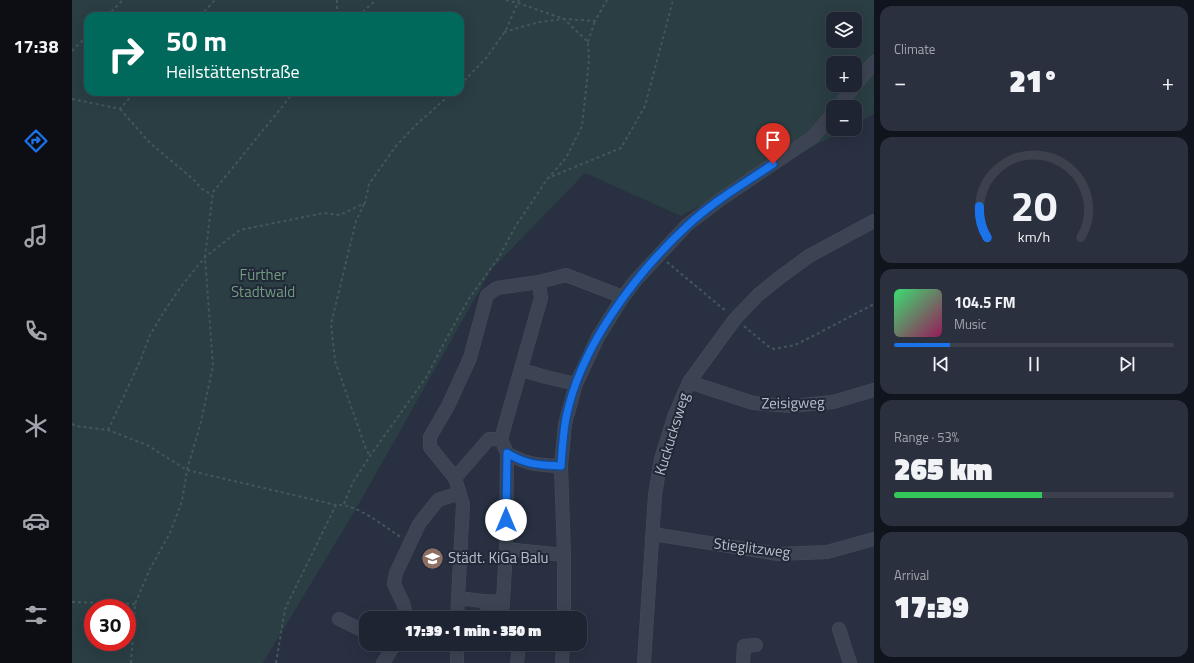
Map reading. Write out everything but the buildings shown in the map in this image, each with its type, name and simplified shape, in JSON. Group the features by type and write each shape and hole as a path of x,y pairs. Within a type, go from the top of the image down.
{"street":[{"path":"844,100 874,62"},
{"path":"564,611 561,466 566,418 576,384 598,337 635,281 687,225 721,199 813,137 826,121"},
{"name":"Kuckucksweg","path":"644,663 656,495 661,459 674,417 690,382 736,319 758,295 803,261 874,221"},
{"path":"457,611 463,504 455,478 430,447 430,437 448,406 470,358 486,295 497,288 539,282 566,275 623,297"},
{"path":"502,611 506,549 507,453 501,439 522,370 541,298 539,282"},
{"path":"522,370 546,378 576,384"},
{"name":"Zeisigweg","path":"690,382 753,403 791,406 833,402 874,390"},
{"path":"455,478 489,439 501,439"},
{"path":"507,453 519,460 532,464 561,466"},
{"path":"405,611 394,584 396,574 409,543 419,524 438,500 459,493"},
{"name":"Stieglitzweg","path":"653,534 778,554 827,552 874,539"},
{"path":"506,549 564,555"},
{"path":"458,598 503,602"},
{"path":"483,601 491,611"},
{"path":"339,619 359,629"},
{"path":"839,630 850,663"},
{"path":"743,663 744,646 756,645"},
{"path":"383,663 389,651"},
{"path":"457,651 457,663"},
{"path":"517,663 518,651"},
{"path":"562,663 563,651"}],"path":[{"path":"111,12 123,0"},
{"path":"204,12 215,0"},
{"path":"337,0 337,12"},
{"path":"362,12 376,0"},
{"path":"506,0 519,1 564,19 588,42"},
{"path":"344,504 353,482 427,376 468,300 498,257 515,227 548,178 566,158 582,126 589,61 588,42 595,21 607,0"},
{"path":"548,178 621,148 645,106 674,0"},
{"path":"464,80 487,57 504,32 519,1"},
{"path":"504,32 539,22 564,19 595,21"},
{"path":"72,51 84,39"},
{"path":"120,109 131,96"},
{"path":"136,602 150,569 170,533 182,501 187,470 201,422 213,366 205,257 213,192 291,96"},
{"path":"370,456 366,449 335,361 331,324 356,221 365,203 369,184 396,146 418,123 448,96"},
{"path":"72,99 120,109 150,143 193,179 202,189 213,196"},
{"path":"108,430 141,360 150,335 178,291 205,257 240,230 324,213 340,215 365,203"},
{"path":"658,255 768,346 774,349 795,345 874,304"},
{"path":"72,424 76,426 108,430 147,446 187,470 336,505 344,504 356,509 409,543"},
{"path":"276,663 285,609 336,505"},
{"path":"72,602 84,602"},
{"path":"131,663 132,651"}],"green space":[{"name":"Fürther Stadtwald","path":"72,0 874,0 874,114 862,120 862,100 826,100 826,136 833,136 681,216 585,173 491,270 356,509 263,663 72,663"}],"place":[{"name":"Städt. KiGa Balu","path":"432,558"}],"route":[{"path":"506,520 507,453 519,460 532,464 561,466 566,418 576,384 598,337 623,297 650,264 687,225 721,199 773,164"}]}
